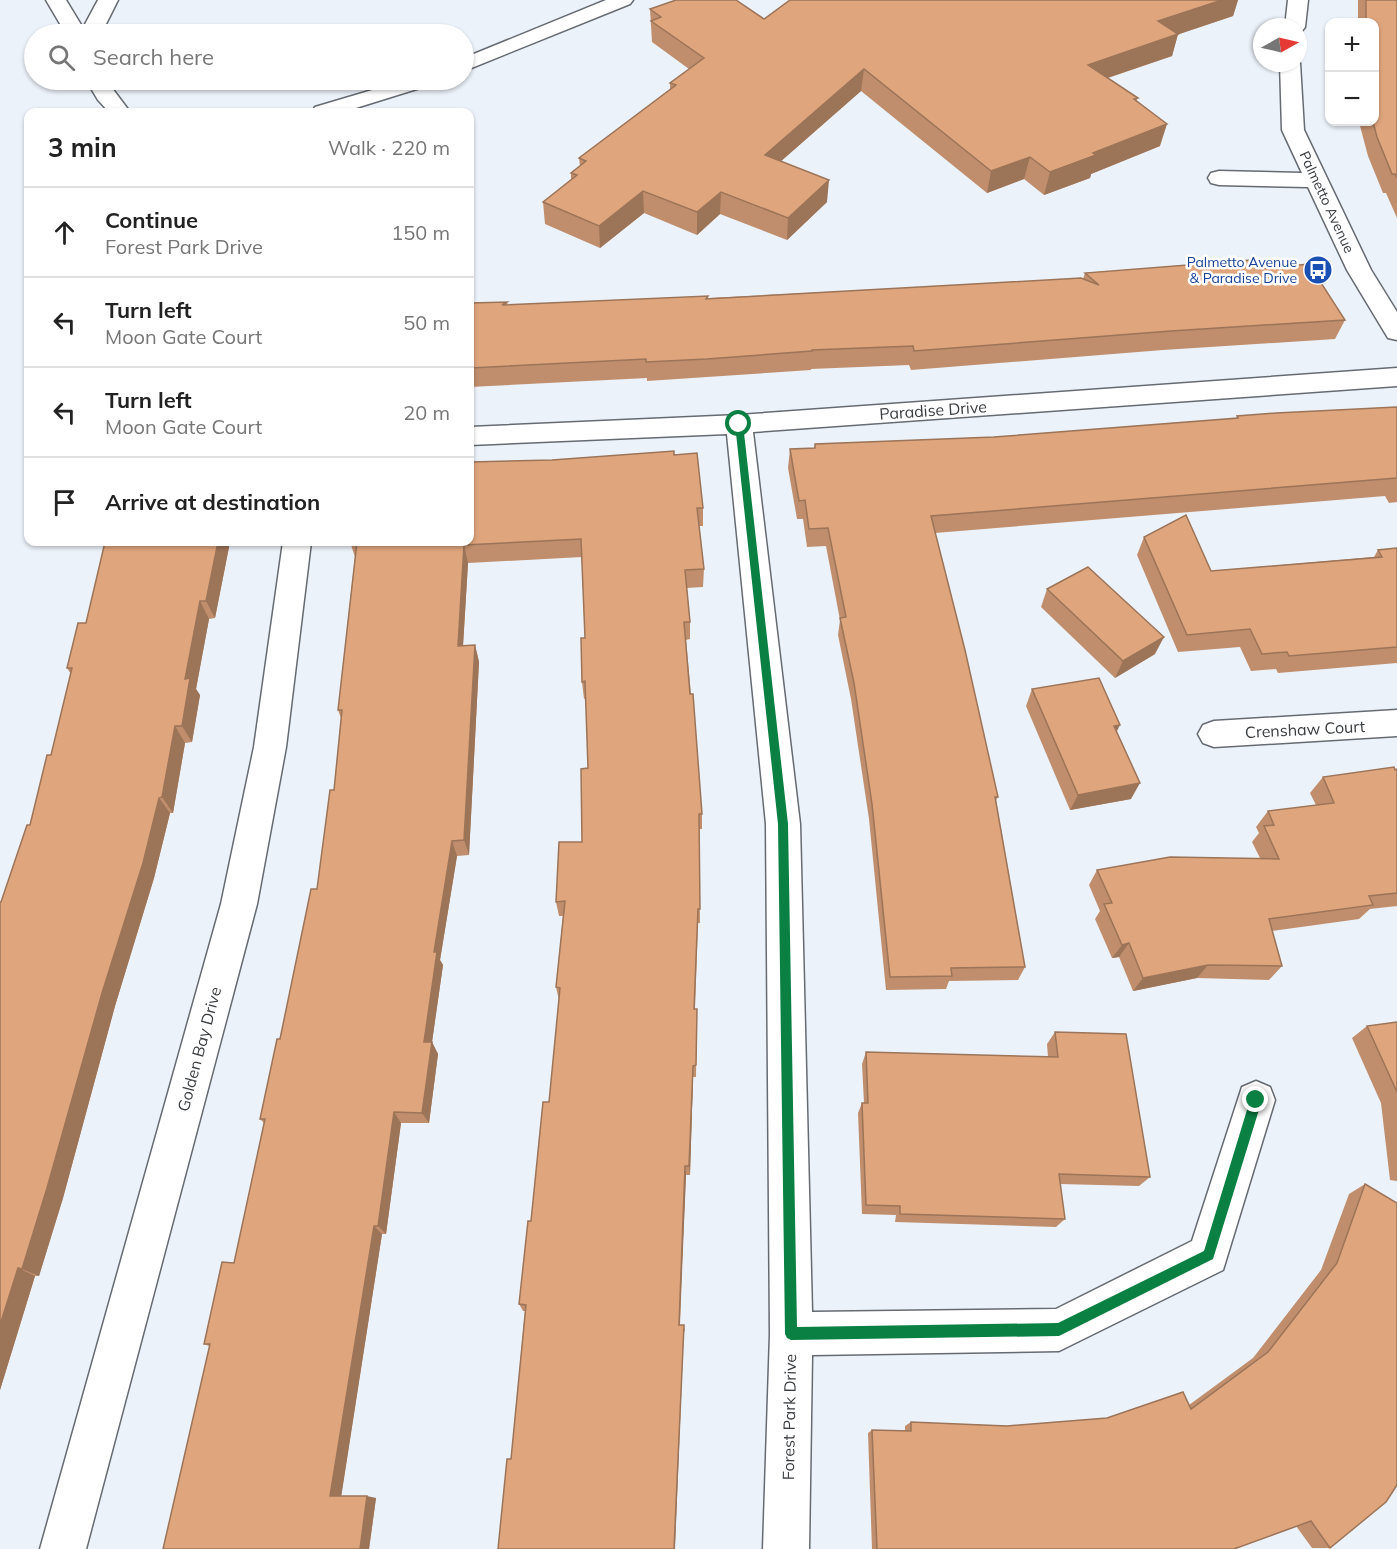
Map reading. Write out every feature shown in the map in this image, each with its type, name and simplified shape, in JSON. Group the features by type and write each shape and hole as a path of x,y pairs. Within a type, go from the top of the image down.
{"street":[{"path":"56,0 71,24"},
{"path":"95,24 108,0"},
{"path":"474,61 622,0"},
{"path":"1295,18 1298,0"},
{"name":"Palmetto Avenue","path":"1290,72 1293,130 1359,270 1397,332"},
{"path":"102,90 116,108"},
{"path":"336,108 394,90"},
{"path":"1219,178 1317,180"},
{"name":"Paradise Drive","path":"474,436 739,424 1397,377"},
{"name":"Forest Park Drive","path":"739,424 783,824 791,1334 786,1549"},
{"name":"Golden Bay Drive","path":"63,1549 239,904 270,747 296,546"},
{"name":"Crenshaw Court","path":"1214,734 1397,723"},
{"path":"791,1334 1059,1330 1208,1255 1256,1100"}],"building":[{"path":"676,0 736,0 764,19 790,0 1222,0 1158,21 1178,34 1088,65 1138,98 1134,99 1167,124 1050,172 1030,157 991,171 864,69 765,155 829,180 788,218 721,192 697,212 643,191 599,226 543,202 577,175 571,173 586,161 579,158 676,85 670,83 704,58 651,21 661,17 650,9"},
{"path":"1366,0 1397,0 1397,178 1395,174 1392,174 1374,126 1379,126 1379,18 1366,18"},
{"path":"1251,260 1257,269 1309,264 1345,320 914,351 913,346 812,350 707,359 646,362 646,359 474,368 474,303 507,302 502,305 708,296 706,299 1081,278 1099,285 1085,273"},
{"path":"1397,407 1397,478 931,516 965,650 998,797 995,797 1025,967 951,968 952,976 890,977 872,804 854,683 840,618 846,617 828,528 809,529 805,500 799,501 790,449 815,448 815,444 994,437 1276,413"},
{"path":"674,451 674,455 697,453 703,508 697,508 704,569 685,570 690,622 684,622 690,694 693,694 702,814 699,814 700,909 698,909 694,1009 697,1009 696,1065 693,1066 689,1166 685,1166 679,1325 684,1325 674,1549 498,1549 507,1459 511,1459 526,1305 519,1304 528,1221 531,1221 543,1102 549,1102 560,988 556,987 565,901 556,902 559,842 582,842 581,769 588,768 585,681 582,682 581,638 585,638 581,539 474,544 474,462 552,460"},
{"path":"1186,515 1211,571 1382,557 1378,550 1397,548 1397,647 1289,656 1287,652 1262,654 1250,629 1187,635 1144,537"},
{"path":"104,546 217,546 206,601 200,601 185,679 190,678 182,726 175,726 162,797 159,798 143,863 102,993 22,1269 18,1268 0,1325 0,902 27,825 30,825 47,755 51,755 72,668 67,668 78,623 86,623"},
{"path":"357,546 464,546 458,646 475,645 464,840 452,841 434,952 437,952 424,1042 432,1042 422,1113 394,1112 378,1226 374,1226 330,1496 367,1496 360,1549 163,1549 210,1344 204,1344 222,1262 234,1263 265,1119 260,1119 277,1039 280,1039 311,889 317,889 330,790 334,790 342,710 338,710"},
{"path":"1088,567 1164,637 1123,661 1047,589"},
{"path":"1099,678 1120,725 1114,726 1140,783 1078,795 1032,689"},
{"path":"1394,767 1395,770 1397,769 1397,893 1369,896 1373,905 1269,919 1282,966 1208,965 1143,978 1129,943 1122,945 1104,904 1112,903 1097,870 1170,857 1279,859 1264,826 1274,825 1268,811 1334,803 1323,777"},
{"path":"1397,1022 1397,1092 1367,1026"},
{"path":"1055,1032 1126,1034 1150,1177 1059,1174 1065,1219 900,1214 900,1206 866,1205 862,1103 868,1103 866,1052 1058,1057"},
{"path":"1365,1184 1397,1203 1397,1485 1386,1502 1330,1548 1311,1521 1234,1549 877,1549 872,1430 911,1431 911,1422 1007,1426 1107,1418 1183,1392 1191,1409 1268,1352 1337,1263"}],"place":[{"name":"Palmetto Avenue & Paradise Drive","path":"1318,270"}],"route":[{"path":"739,424 783,824 791,1334 1059,1330 1208,1255 1256,1100"}]}
